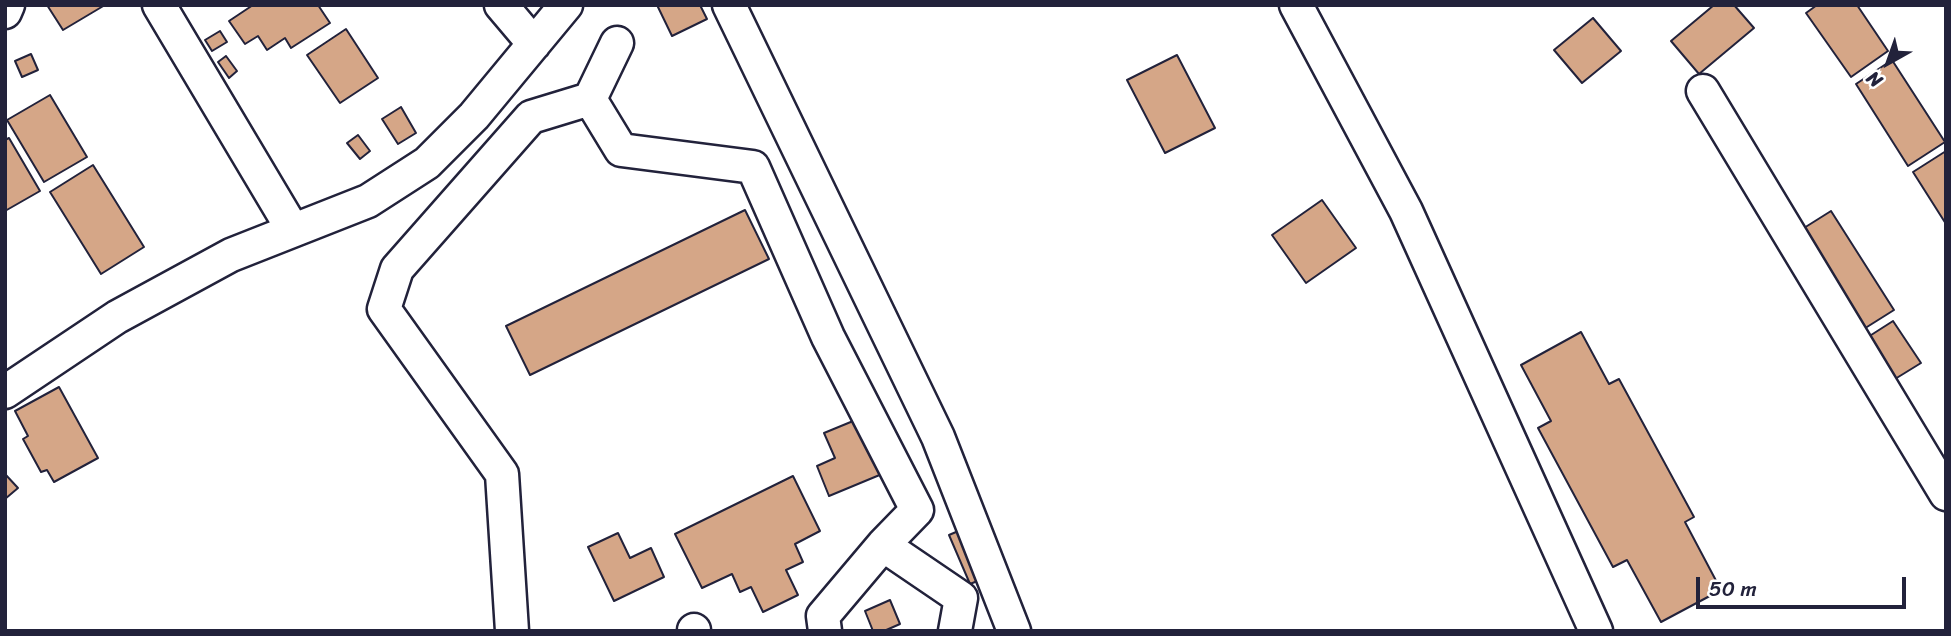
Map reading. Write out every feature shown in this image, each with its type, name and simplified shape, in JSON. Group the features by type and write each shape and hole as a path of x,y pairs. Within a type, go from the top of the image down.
{"street":[{"path":"5,12 8,5"},
{"path":"159,5 293,230"},
{"path":"501,5 534,44"},
{"path":"5,392 117,317 231,255 368,201 427,163 474,116 566,5"},
{"path":"729,5 938,437 1014,631"},
{"path":"1296,5 1406,211 1596,631"},
{"path":"512,631 502,474 384,309 397,269 531,117 590,99 617,43"},
{"path":"1703,91 1943,483"},
{"path":"590,99 621,150 753,167 828,337 917,510 883,545 823,616 825,631"},
{"path":"883,545 961,598 955,631"}],"building":[{"path":"47,5 105,5 63,30"},
{"path":"253,5 318,5 330,23 291,48 285,38 267,50 258,36 245,44 229,21"},
{"path":"657,5 700,5 707,19 672,36"},
{"path":"1714,5 1734,5 1754,28 1699,74 1671,41"},
{"path":"1817,5 1857,5 1888,51 1851,77 1806,13"},
{"path":"1593,18 1621,51 1582,83 1554,50"},
{"path":"346,29 378,78 340,103 307,55"},
{"path":"220,31 227,42 212,51 205,40"},
{"path":"31,54 38,70 22,77 15,61"},
{"path":"1177,55 1215,128 1165,153 1127,80"},
{"path":"226,56 237,71 229,78 218,62"},
{"path":"1892,60 1945,142 1908,166 1856,84"},
{"path":"50,95 87,157 44,182 7,120"},
{"path":"401,107 416,133 398,144 382,119"},
{"path":"358,135 370,151 360,159 347,143"},
{"path":"9,138 40,191 5,211 5,140"},
{"path":"1946,151 1946,224 1913,172"},
{"path":"93,165 144,247 101,274 50,192"},
{"path":"1322,200 1356,248 1306,283 1272,235"},
{"path":"745,210 769,259 530,375 506,326"},
{"path":"1831,211 1894,310 1859,332 1796,233"},
{"path":"1893,321 1921,363 1895,379 1868,337"},
{"path":"1581,332 1609,384 1619,379 1694,517 1685,522 1721,590 1661,622 1627,560 1613,567 1538,428 1551,421 1521,365"},
{"path":"59,387 98,458 54,482 47,470 41,472 23,439 28,436 15,411"},
{"path":"858,419 882,474 829,496 817,466 835,458 824,433"},
{"path":"5,474 18,488 5,499"},
{"path":"793,476 820,531 795,544 803,562 786,570 798,595 763,612 751,587 740,592 732,574 702,588 675,534"},
{"path":"963,529 985,578 970,584 949,535"},
{"path":"618,533 630,558 651,548 664,577 614,601 588,547"},
{"path":"890,600 900,624 884,631 873,631 865,611"}]}
